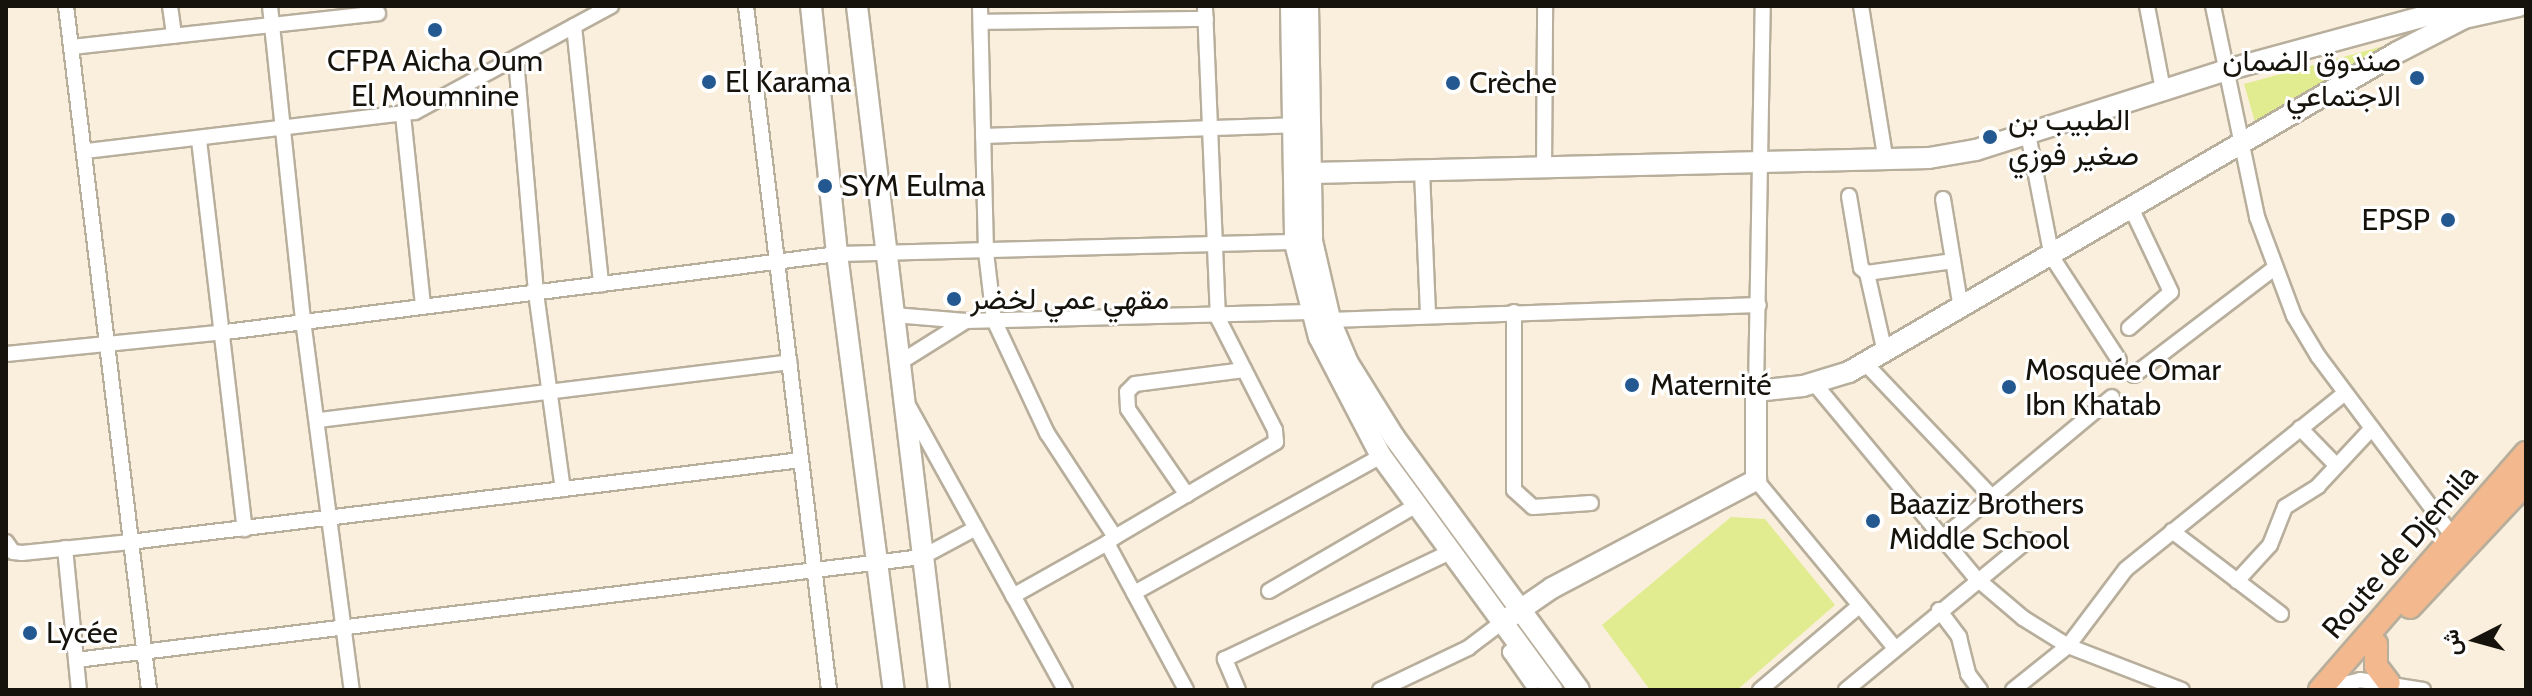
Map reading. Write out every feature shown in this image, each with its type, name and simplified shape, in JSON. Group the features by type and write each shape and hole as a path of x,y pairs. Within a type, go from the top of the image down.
{"main road":[{"path":"811,6 837,254 894,690"},
{"path":"857,6 883,255 894,315 939,690"},
{"path":"1291,6 1294,125 1310,312 1335,376 1381,456 1547,683"},
{"path":"1308,6 1312,173 1303,242 1330,320 1369,400 1579,690"},
{"path":"1312,173 1886,162 1976,150 2223,71 2463,6"},
{"path":"1501,623 1552,588 1756,480 1756,391 1814,383 1885,353 2435,32 2464,18 2519,6"},
{"name":"Route de Djemila","path":"2320,690 2343,683 2526,453"},
{"name":"Route de Djemila","path":"2343,683 2458,542 2521,490"},
{"path":"2376,644 2376,666 2389,683"}],"street":[{"path":"66,6 86,151 103,346 149,690"},
{"path":"170,6 174,36"},
{"path":"270,6 303,320 319,420 352,690"},
{"path":"86,151 403,115 437,102 611,6"},
{"path":"746,6 774,264 789,362 828,690"},
{"path":"980,6 986,252 994,320 1047,433 1111,540 1134,593 1186,690"},
{"path":"1544,169 1545,6"},
{"path":"1756,391 1764,164 1763,6"},
{"path":"1861,6 1886,162"},
{"path":"2147,6 2163,90"},
{"path":"2213,6 2223,71 2240,147 2273,269 2311,346 2458,542"},
{"path":"981,22 1206,12 1218,318 1275,430 1276,442 1013,596"},
{"path":"72,47 378,13"},
{"path":"574,26 601,285"},
{"path":"516,59 536,293 563,489"},
{"path":"403,115 423,306"},
{"path":"983,136 1294,125"},
{"path":"2028,134 2052,257 2119,360"},
{"path":"199,140 218,333 245,529"},
{"path":"1422,171 1428,316"},
{"path":"1849,196 1861,268 1867,273 1885,353"},
{"path":"1943,199 1961,309"},
{"path":"2129,328 2171,292 2132,210"},
{"path":"6,354 218,333 837,254 1303,242"},
{"path":"1867,273 1953,261"},
{"path":"2134,375 2273,269"},
{"path":"1330,320 1759,305"},
{"path":"894,315 966,321 1218,318 1310,312"},
{"path":"1514,312 1514,490 1533,507 1591,503"},
{"path":"899,363 966,321"},
{"path":"319,420 789,362"},
{"path":"1865,363 1992,497"},
{"path":"1187,495 1128,409 1127,392 1135,384 1244,370"},
{"path":"1814,383 1976,578 2023,618 2068,646 2182,690"},
{"path":"2013,690 2068,646 2100,597 2172,531 2345,393"},
{"path":"903,396 1065,690"},
{"path":"1943,537 2112,397"},
{"path":"2300,428 2335,464"},
{"path":"2237,581 2270,545 2285,507 2318,486 2335,464 2372,428"},
{"path":"1134,593 1381,456"},
{"path":"6,542 13,552 130,542 801,460"},
{"path":"1756,480 1895,648"},
{"path":"1269,591 1415,506"},
{"path":"76,660 922,557 976,528"},
{"path":"2172,531 2281,614"},
{"path":"1848,689 1976,578 2028,540"},
{"path":"65,548 79,690"},
{"path":"1238,690 1224,666 1225,659 1450,552"},
{"path":"1760,690 1859,606"},
{"path":"1939,610 1959,637 1968,674 1980,690"},
{"path":"1380,690 1468,648 1501,623"},
{"path":"1409,677 1419,690"},
{"path":"2343,683 2389,683 2423,690"}],"green space":[{"path":"2402,41 2257,129 2244,84"},
{"path":"1731,517 1765,519 1835,605 1737,690 1650,690 1602,625"}],"place":[{"name":"CFPA Aicha Oum El Moumnine","path":"435,30"},
{"name":"صندوق الضمان الاجتماعي","path":"2417,78"},
{"name":"El Karama","path":"709,82"},
{"name":"Crèche","path":"1453,83"},
{"name":"الطبيب بن صغير فوزي","path":"1990,137"},
{"name":"SYM Eulma","path":"825,186"},
{"name":"EPSP","path":"2448,220"},
{"name":"مقهي عمي لخضر","path":"954,299"},
{"name":"Maternité","path":"1632,385"},
{"name":"Mosquée Omar Ibn Khatab","path":"2009,387"},
{"name":"Baaziz Brothers Middle School","path":"1873,521"},
{"name":"Lycée","path":"30,633"}]}
